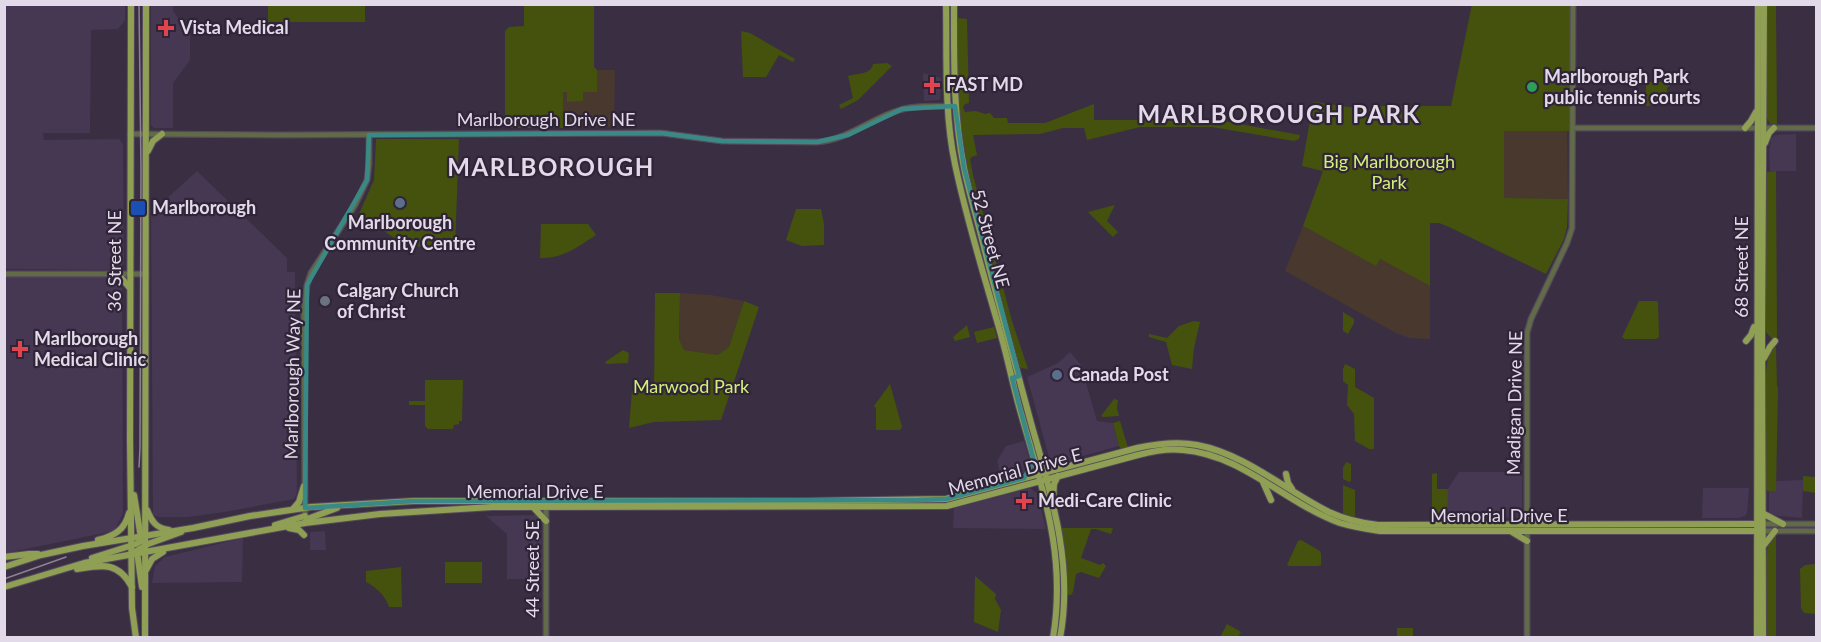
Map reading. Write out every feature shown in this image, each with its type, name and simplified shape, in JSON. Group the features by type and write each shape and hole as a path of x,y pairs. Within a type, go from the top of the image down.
{"main road":[{"name":"36 Street NE","path":"131,4 131,498 139,545"},
{"name":"36 Street NE","path":"139,545 146,507 146,4"},
{"name":"52 Street NE","path":"946,4 954,162 1034,461 1042,477"},
{"name":"52 Street NE","path":"954,4 951,106 964,168 1042,463 1042,477"},
{"name":"68 Street NE","path":"1758,4 1757,109 1763,146 1764,514 1760,527"},
{"name":"68 Street NE","path":"1760,527 1757,505 1756,320 1764,4"},
{"path":"1745,128 1757,109"},
{"path":"1763,146 1774,128"},
{"path":"146,154 151,144 162,134"},
{"path":"118,273 130,288"},
{"path":"1746,341 1751,335 1756,320"},
{"path":"1762,364 1766,353 1775,341"},
{"name":"Memorial Drive E","path":"139,545 168,548 285,527 305,516 349,505 414,501 947,506 1065,468 1137,448 1182,443 1221,452 1329,512 1368,524 1741,531 1760,527"},
{"name":"Memorial Drive E","path":"1042,477 1058,476 1152,452 1181,449 1219,458 1324,516 1341,523 1380,531 1509,531 1547,524 1746,524 1760,527"},
{"path":"1034,461 1025,481 1042,489"},
{"path":"1042,463 1065,468"},
{"path":"1286,474 1288,483 1294,492"},
{"path":"1053,504 1054,484 1058,476"},
{"path":"1042,477 1042,489 1052,528 1057,565 1057,608 1053,638"},
{"path":"1042,477 1053,504 1062,549 1064,608 1060,638"},
{"path":"1263,481 1271,500"},
{"path":"292,510 299,502 304,486"},
{"path":"131,489 135,497 145,596"},
{"path":"83,546 92,541 110,537 122,529 127,520 131,498"},
{"name":"Memorial Drive E","path":"139,545 174,531 292,510 305,516 532,507 546,504"},
{"path":"248,533 305,516 310,518 349,505"},
{"path":"1746,524 1751,520 1757,505"},
{"path":"146,507 156,525 174,531"},
{"path":"532,507 540,512 546,521"},
{"path":"1527,514 1547,524"},
{"path":"1764,514 1783,524"},
{"path":"285,527 299,530 304,535"},
{"path":"1757,638 1757,541 1760,527"},
{"path":"1760,527 1763,546 1763,638"},
{"path":"4,587 193,528"},
{"path":"1509,531 1527,542"},
{"path":"1741,531 1750,534 1757,541"},
{"path":"1763,546 1775,531"},
{"path":"4,567 41,555 83,546 139,545"},
{"path":"139,545 145,572 145,638"},
{"path":"136,638 132,588 139,545"},
{"path":"145,572 152,560 168,548"},
{"path":"4,557 41,555"},
{"path":"58,570 94,566 115,568 127,578 132,588"}],"street":[{"name":"Madigan Drive NE","path":"1527,638 1527,333 1531,319 1572,228 1573,4"},
{"name":"Marlborough Drive NE","path":"130,134 661,133 722,141 818,142 848,135 902,109 951,106"},
{"path":"1572,128 1816,128"},
{"name":"Marlborough Way NE","path":"305,516 304,312 307,285 316,263 355,205 367,180 369,135"},
{"path":"4,274 146,274"},
{"path":"1012,378 1019,376"},
{"name":"44 Street SE","path":"546,504 546,638"},
{"name":"Memorial Drive E","path":"1760,527 1816,524"},
{"name":"Memorial Drive E","path":"1760,527 1775,531 1816,531"}],"highlighted area":[{"path":"955,106 964,168 1019,376 1012,378 1034,461 1024,478 946,499 414,501 305,508 307,285 367,180 369,135 661,133 722,141 817,142 848,135 902,109"}],"shaded area":[{"path":"5,4 125,5 125,20 118,29 91,30 90,133 43,133 44,140 119,139 123,144 124,263 119,270 5,269"},
{"path":"151,5 173,5 173,11 190,33 190,60 173,83 173,128 154,128 151,125"},
{"path":"597,70 615,70 614,127 563,128 562,92 596,92"},
{"path":"923,73 941,78 940,100 924,101"},
{"path":"1504,131 1567,131 1568,199 1504,198"},
{"path":"1796,134 1796,171 1770,171 1771,139 1775,135"},
{"path":"197,171 287,258 287,272 295,272 297,492 294,499 225,512 188,517 159,517 153,515 151,213"},
{"path":"1303,226 1375,265 1380,259 1430,286 1430,339 1410,338 1396,333 1285,271"},
{"path":"5,274 116,277 122,288 123,514 114,531 6,553"},
{"path":"680,293 711,295 744,301 729,347 718,355 684,350 679,339"},
{"path":"1070,352 1081,365 1097,421 1113,423 1119,446 1057,463 1051,461 1049,457 1027,377 1058,363"},
{"path":"1024,441 1030,461 1028,470 1022,475 1002,480 997,461 1006,446"},
{"path":"1459,472 1522,472 1520,518 1447,517 1447,490"},
{"path":"1803,480 1802,518 1769,515 1769,491 1776,491 1776,481"},
{"path":"1030,488 1037,493 1046,529 953,528 954,508"},
{"path":"1703,488 1749,488 1747,513 1739,518 1702,518"},
{"path":"536,515 541,518 542,570 539,579 507,579 507,534 486,516"},
{"path":"325,531 326,550 310,550 310,532"},
{"path":"243,538 242,582 152,583 155,566 165,557"}],"green space":[{"name":"Big Marlborough Park","path":"1472,4 1570,5 1570,131 1504,131 1504,198 1568,199 1567,227 1564,239 1546,274 1449,227 1439,223 1430,223 1430,286 1380,259 1376,266 1303,226 1323,171 1302,166 1313,103 1368,110 1375,106 1451,106"},
{"path":"268,5 365,5 365,22 268,22"},
{"path":"524,5 594,5 594,67 597,70 597,92 583,92 583,101 567,102 567,92 563,92 563,128 505,128 505,31 509,27 524,26"},
{"path":"1767,5 1776,5 1777,125 1770,124 1767,118"},
{"path":"957,7 958,18 967,19 969,103 963,107 965,112 990,113 994,118 1007,118 1008,123 1045,123 1094,104 1094,120 1218,120 1300,135 1299,139 1294,141 1212,127 1140,127 1087,140 1084,128 1063,128 1040,134 973,135 977,155 970,159 973,175 1012,321 1028,369 1021,368 1018,364 986,250 969,174 958,96"},
{"path":"741,31 750,33 795,59 793,62 779,55 766,77 743,77"},
{"path":"887,63 892,66 858,100 841,109 839,105 853,98 848,76 867,72 873,64"},
{"path":"1646,82 1668,82 1670,85 1667,88 1667,105 1646,106"},
{"path":"376,139 459,139 455,248 406,246 359,214 374,180"},
{"path":"1776,171 1777,338 1771,338 1766,332 1766,172"},
{"path":"1115,205 1107,221 1118,232 1113,237 1088,212"},
{"path":"796,209 821,209 824,245 802,246 786,240"},
{"path":"541,224 588,224 596,235 556,257 540,258"},
{"name":"Marwood Park","path":"655,293 680,293 679,339 684,350 718,355 729,347 744,301 759,307 721,420 654,422 629,428 632,390 654,390"},
{"path":"1639,301 1658,302 1659,337 1656,339 1625,339 1622,337"},
{"path":"1343,312 1354,319 1348,334 1343,331"},
{"path":"1194,321 1200,322 1192,369 1172,365 1166,342 1149,337 1149,334 1167,338 1179,326"},
{"path":"967,325 970,337 955,341 953,337"},
{"path":"994,327 997,338 977,343 974,332"},
{"path":"1776,347 1778,388 1776,491 1768,491 1766,490 1766,372 1768,357"},
{"path":"623,350 629,353 628,363 606,364 605,362"},
{"path":"1345,364 1355,369 1355,387 1374,398 1374,449 1369,449 1355,441 1354,414 1347,405 1348,385 1343,381"},
{"path":"425,380 463,380 462,421 454,425 453,429 428,429 425,426 425,405 409,405 409,401 425,401"},
{"path":"890,384 902,427 900,430 876,430 876,408 874,406"},
{"path":"1114,399 1118,400 1119,416 1101,416"},
{"path":"1120,421 1128,448 1122,450 1113,423"},
{"path":"1346,462 1351,464 1351,481 1349,482 1343,479 1343,468"},
{"path":"1437,473 1437,489 1448,489 1447,522 1432,522 1432,474"},
{"path":"1803,476 1816,477 1816,493 1803,491"},
{"path":"1343,485 1355,490 1355,518 1343,514"},
{"path":"1061,528 1113,528 1111,534 1091,529 1081,558 1100,565 1103,563 1106,566 1099,578 1081,572 1076,574 1071,595 1066,595 1066,560"},
{"path":"1776,534 1776,637 1765,638 1766,556 1768,544"},
{"path":"1301,540 1320,551 1321,565 1287,565 1298,541"},
{"path":"445,562 482,562 482,583 445,583"},
{"path":"1816,564 1816,614 1804,613 1801,608 1800,569 1805,565"},
{"path":"401,567 402,607 389,607 380,592 366,582 366,571"},
{"path":"975,576 996,594 995,599 1001,610 998,632 974,622"},
{"path":"1227,624 1241,632 1238,637 1220,637"},
{"path":"1397,628 1413,628 1413,637 1397,637"}],"tram line":[{"path":"139,4 141,169 139,467"},
{"path":"4,579 66,557"}],"place":[{"name":"Vista Medical","path":"166,28"},
{"name":"FAST MD","path":"932,85"},
{"name":"Marlborough Park public tennis courts","path":"1532,87"},
{"name":"Marlborough Community Centre","path":"400,203"},
{"name":"Marlborough","path":"138,208"},
{"name":"Calgary Church of Christ","path":"325,301"},
{"name":"Marlborough Medical Clinic","path":"20,349"},
{"name":"Canada Post","path":"1057,375"},
{"name":"Medi-Care Clinic","path":"1024,501"}],"district":[{"name":"MARLBOROUGH PARK","path":"1279,115"},
{"name":"MARLBOROUGH","path":"551,168"}]}
